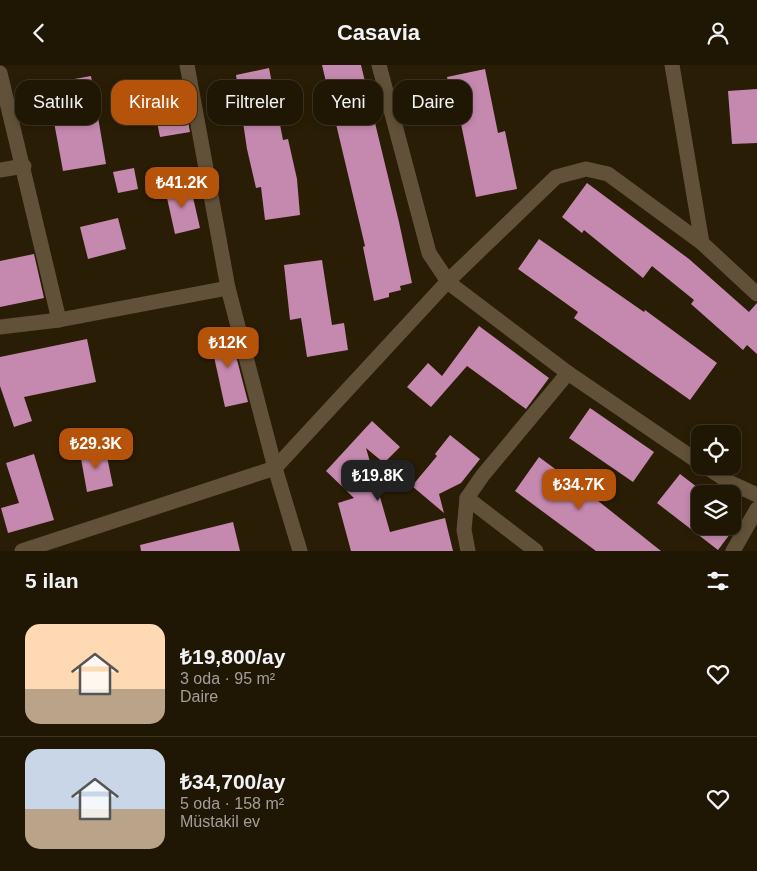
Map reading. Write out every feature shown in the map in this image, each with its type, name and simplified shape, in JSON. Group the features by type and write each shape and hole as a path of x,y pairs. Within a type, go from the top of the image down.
{"street":[{"path":"187,65 228,288 275,469 300,551"},
{"path":"379,65 429,253 448,281 568,373 691,457"},
{"path":"672,65 702,243"},
{"path":"0,73 24,166 59,320"},
{"path":"0,170 24,166"},
{"path":"22,551 275,469 448,281 556,177 586,169 608,174 702,243 757,294"},
{"path":"0,327 59,320 228,288"},
{"path":"468,551 464,530 467,499 483,475 568,373"},
{"path":"718,475 728,482 757,495"},
{"path":"467,499 536,551"},
{"path":"733,551 757,509"}],"building":[{"path":"322,65 361,65 365,80 326,80"},
{"path":"269,68 271,80 237,80 236,75"},
{"path":"485,69 498,133 505,131 517,189 476,197 461,125 472,125 472,80 448,80 447,77"},
{"path":"91,76 92,80 69,80"},
{"path":"757,89 757,143 732,144 728,91"},
{"path":"55,125 99,125 106,164 63,171"},
{"path":"158,125 189,125 190,132 160,137"},
{"path":"243,125 280,125 283,140 288,139 297,179 300,215 265,220 261,187 256,188"},
{"path":"336,125 376,125 412,283 400,286 401,290 389,293 389,297 374,301 363,247 365,246"},
{"path":"134,168 138,189 118,193 113,172"},
{"path":"587,183 689,259 749,312 757,303 757,354 747,345 743,350 691,304 694,300 652,266 643,278 584,230 582,233 562,217"},
{"path":"190,184 200,228 175,234 165,189"},
{"path":"118,218 126,249 88,259 80,227"},
{"path":"539,239 644,312 645,310 717,363 690,400 574,318 578,312 518,269"},
{"path":"34,254 44,298 0,307 0,261"},
{"path":"322,260 332,325 344,323 348,350 307,357 301,318 290,320 284,265"},
{"path":"479,326 549,378 526,409 467,366 431,407 407,387 428,363 442,376"},
{"path":"229,329 248,402 225,407 209,334"},
{"path":"87,339 96,382 24,397 32,421 14,427 0,386 0,357"},
{"path":"590,408 654,452 633,482 569,438"},
{"path":"372,421 400,447 384,463 366,448 390,532 445,518 453,551 351,551 338,503 354,498 326,471"},
{"path":"450,435 480,459 461,483 439,494 444,513 412,486 437,456 435,454"},
{"path":"105,447 113,486 87,492 80,453"},
{"path":"34,454 54,520 8,533 1,508 19,503 6,463"},
{"path":"539,457 661,551 596,551 515,491"},
{"path":"680,474 694,485 691,485 691,529 657,503"},
{"path":"233,522 240,551 141,551 140,545"},
{"path":"699,535 729,535 718,550"}]}
